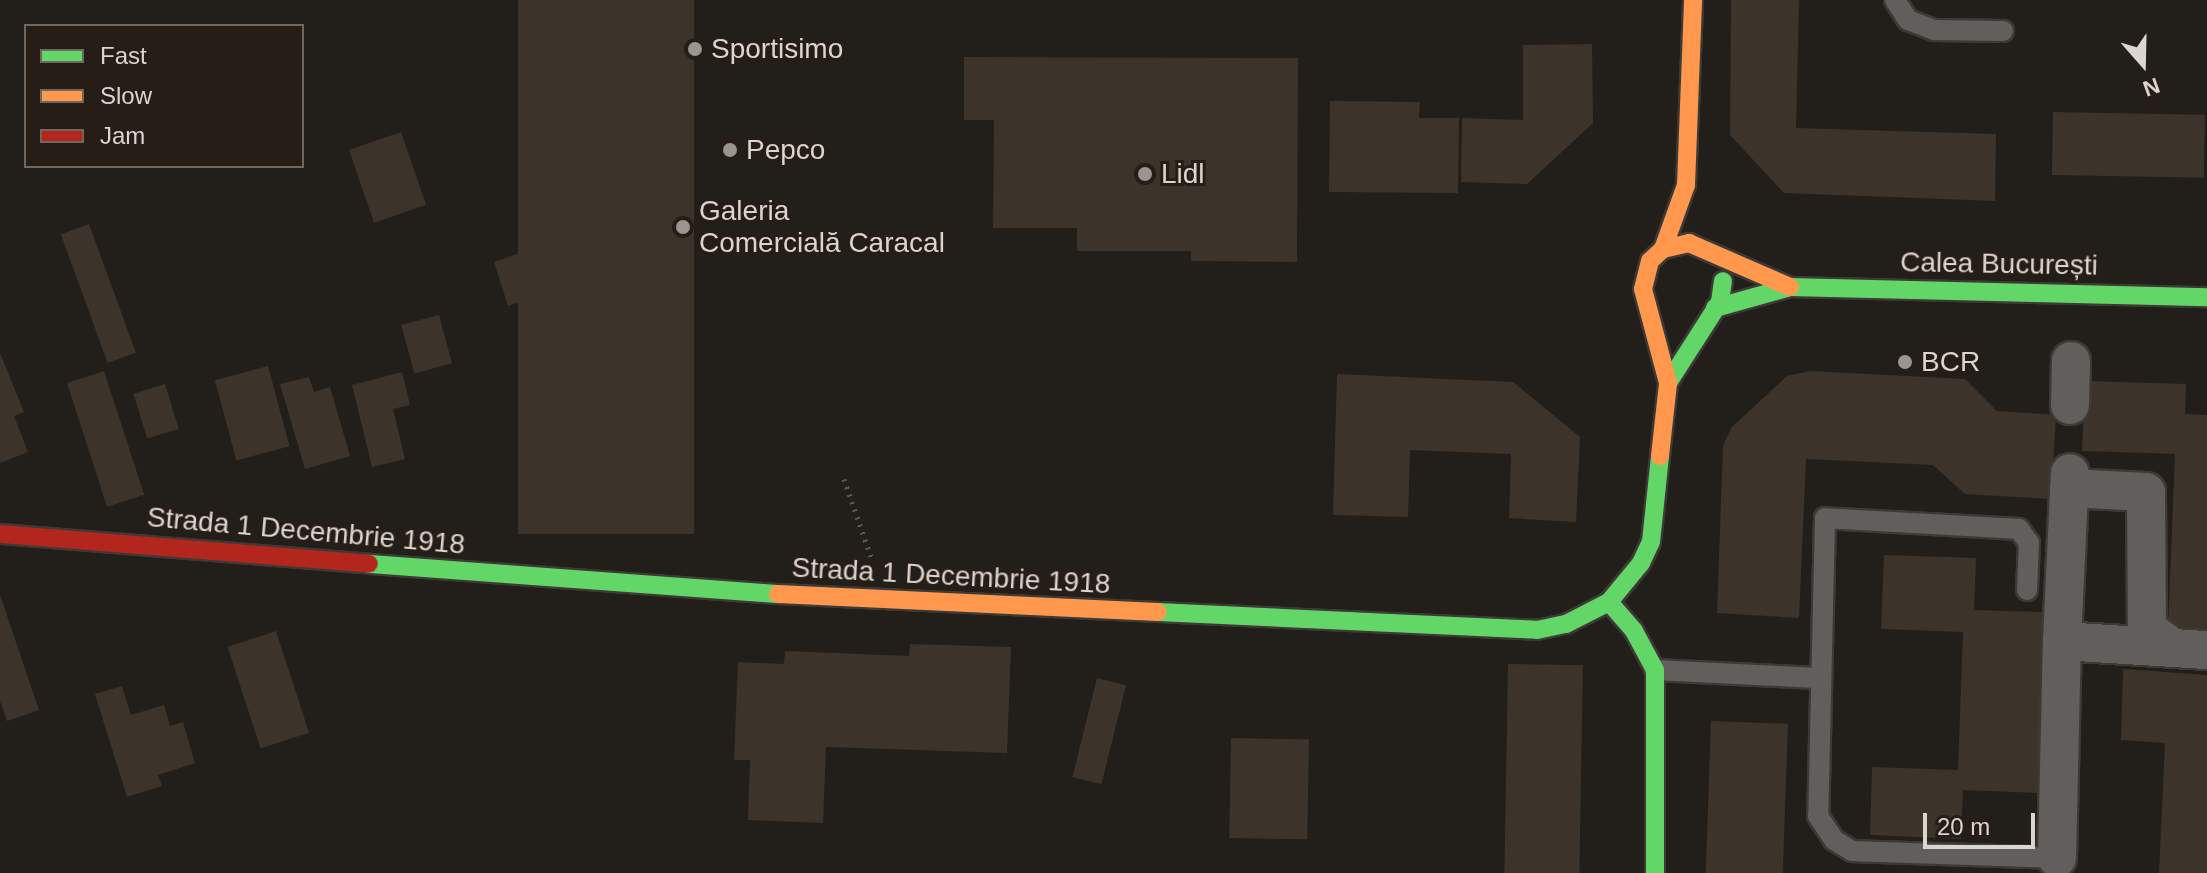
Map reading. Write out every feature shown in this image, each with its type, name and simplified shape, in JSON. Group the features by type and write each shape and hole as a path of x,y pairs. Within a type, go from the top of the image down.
{"main road":[{"path":"1655,873 1659,718 1655,670 1634,631 1609,602 1641,563 1651,542 1668,383 1642,280 1650,261 1663,249 1686,185 1693,0"},
{"path":"1668,383 1712,311 1723,277 1710,253 1686,185"},
{"path":"1663,249 1689,243 1790,287"},
{"path":"1649,306 1677,324 1790,287"},
{"name":"Calea București","path":"1790,287 2207,297"},
{"name":"Strada 1 Decembrie 1918","path":"0,534 710,591 1493,630 1566,624 1609,602"}],"street":[{"path":"2070,405 2071,361"},
{"path":"2065,858 2062,641 2070,480 2146,492 2147,629 2190,649"},
{"path":"2062,641 2190,649"}],"lane":[{"path":"1895,0 1908,20 1934,30 2003,31"},
{"path":"2027,590 2029,543 2019,529 1825,518 1818,678 1818,816 1834,840 1852,851 1971,864 2065,858"},
{"path":"1655,670 1818,678"}],"path":[{"path":"844,479 873,565"}],"building":[{"path":"518,0 694,0 694,534 518,534"},
{"path":"1731,0 1799,0 1796,128 1996,134 1995,201 1784,193 1730,135"},
{"path":"1592,44 1593,123 1527,184 1461,182 1462,118 1523,120 1523,45"},
{"name":"Lidl","path":"964,57 1298,58 1297,262 1191,261 1191,251 1077,251 1077,228 993,228 994,120 964,120"},
{"path":"1330,101 1420,102 1419,118 1459,118 1458,193 1329,192"},
{"path":"2053,112 2205,115 2204,178 2052,175"},
{"path":"401,132 426,205 374,223 349,150"},
{"path":"89,224 136,353 108,363 61,234"},
{"path":"554,241 580,321 537,335 526,300 508,306 494,262"},
{"path":"439,315 452,363 414,373 401,325"},
{"path":"0,353 24,412 14,416 28,452 0,463"},
{"path":"268,366 289,446 236,460 215,380"},
{"path":"104,371 144,495 107,507 67,383"},
{"path":"1810,371 1965,379 1997,411 2056,415 2051,499 1965,494 1933,465 1806,459 1799,618 1717,613 1723,446 1731,428 1787,376"},
{"path":"402,372 410,405 393,409 405,459 372,467 352,385"},
{"path":"1337,374 1513,382 1580,437 1576,522 1509,518 1511,454 1410,450 1408,517 1333,515"},
{"path":"309,377 314,392 330,387 350,456 305,469 280,384"},
{"path":"2085,381 2186,384 2185,414 2207,415 2207,631 2168,630 2175,454 2082,451"},
{"path":"165,384 179,429 147,439 133,394"},
{"path":"615,402 632,457 619,461 631,498 598,508 570,416"},
{"path":"1884,555 1976,558 1974,610 2045,612 2039,793 1963,790 1961,839 1870,835 1872,767 1958,770 1963,632 1881,629"},
{"path":"0,595 39,710 7,721 0,701"},
{"path":"276,631 309,733 261,749 227,647"},
{"path":"910,644 1011,647 1007,753 826,747 823,823 748,820 750,760 734,760 738,662 784,664 785,651 909,656"},
{"path":"1508,664 1583,665 1579,873 1504,873"},
{"path":"2123,669 2207,675 2207,873 2159,873 2165,743 2121,740"},
{"path":"1097,678 1126,685 1101,784 1072,777"},
{"path":"122,686 131,715 164,705 170,726 183,722 195,763 158,775 162,786 127,797 95,694"},
{"path":"1711,721 1788,724 1783,873 1706,873"},
{"path":"1231,738 1309,739 1307,839 1229,838"}],"traffic: fast":[{"path":"1668,383 1720,302 1723,281"},
{"path":"1715,308 1790,287 2207,297"},
{"path":"1158,612 1537,630 1566,624 1609,602 1641,563 1651,542 1660,456"},
{"path":"369,564 778,594"},
{"path":"1609,602 1634,631 1655,670 1655,873"}],"traffic: slow":[{"path":"1663,249 1686,185 1693,0"},
{"path":"1660,456 1668,383 1643,289 1650,261 1663,249 1689,243 1790,287"},
{"path":"778,594 1158,612"}],"traffic: jam":[{"path":"0,534 369,564"}],"place":[{"name":"Sportisimo","path":"695,49"},
{"name":"Pepco","path":"730,150"},
{"name":"Lidl","path":"1145,174"},
{"name":"Galeria Comercială Caracal","path":"683,227"},
{"name":"BCR","path":"1905,362"}]}
